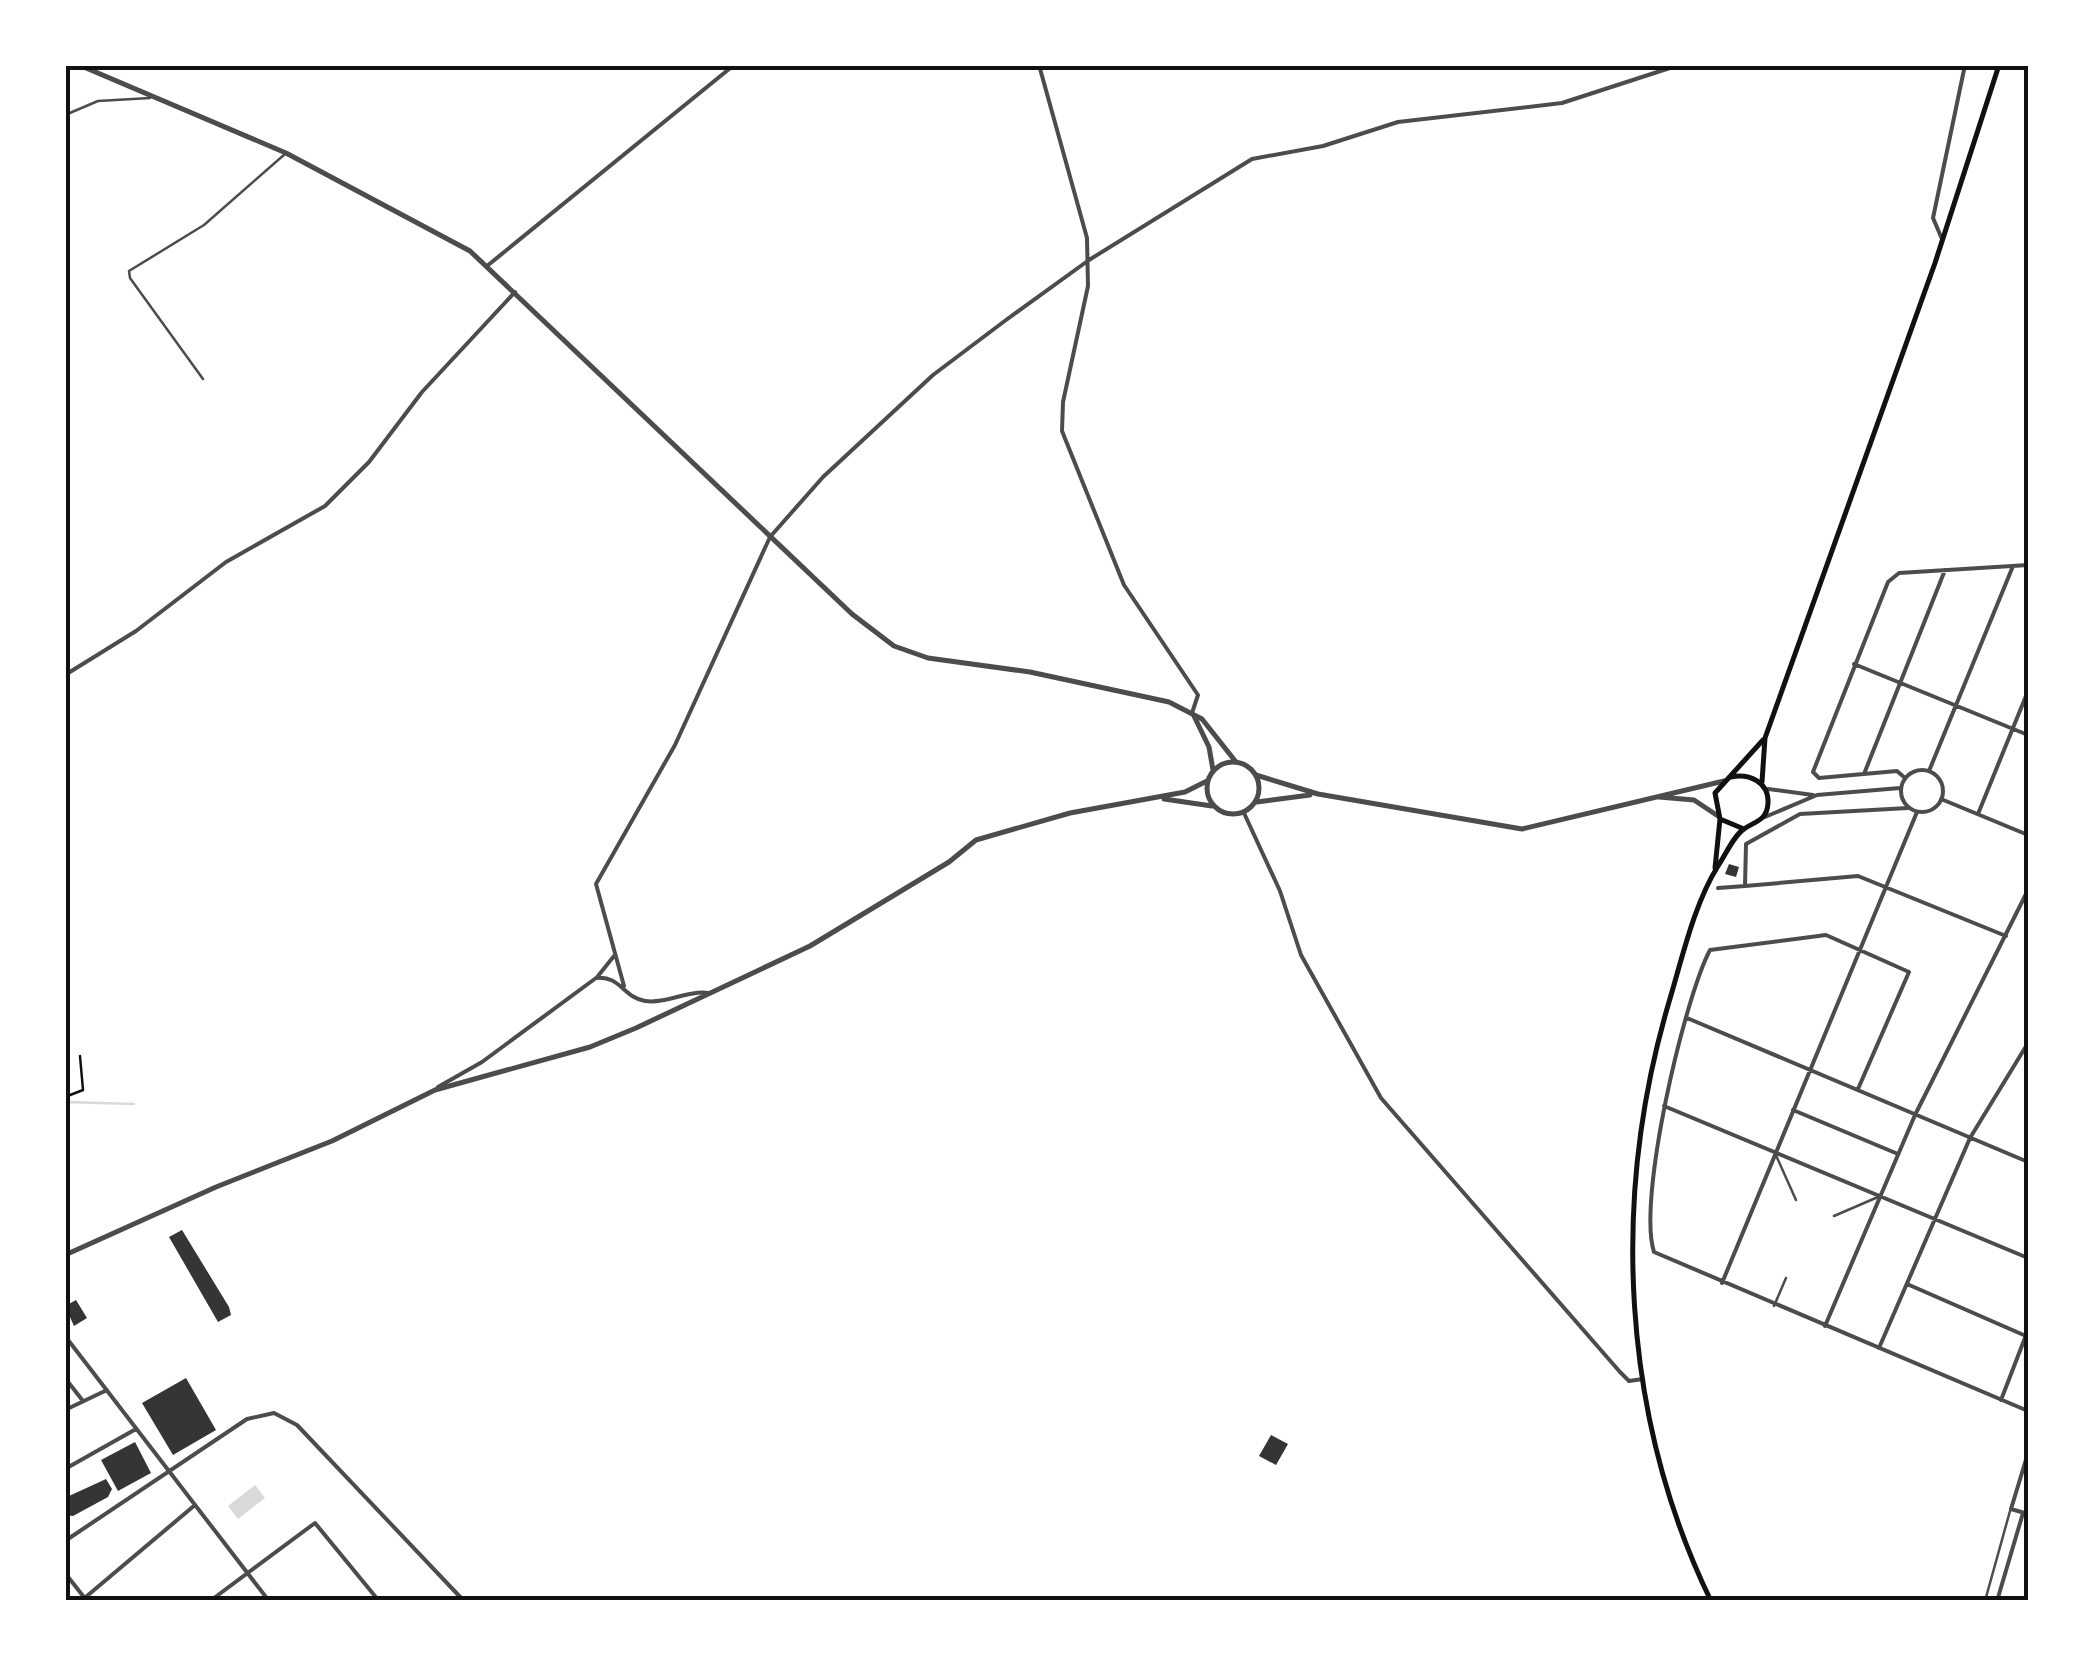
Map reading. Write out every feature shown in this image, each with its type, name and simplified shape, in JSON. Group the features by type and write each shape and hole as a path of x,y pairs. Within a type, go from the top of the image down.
{"main road":[{"path":"1711,1601 1669,1495 1643,1379 1632,1252 1642,1127 1669,1001 1715,871 1744,829 1760,820 1767,808 1763,787 1765,738 1943,240 2000,65"},
{"path":"1715,871 1719,817 1714,801 1765,738"},
{"path":"1728,779 1748,776 1763,787"},
{"path":"1719,817 1744,829"}],"street":[{"path":"79,65 286,153 454,242 515,292 852,614 904,650 1156,697 1192,713 1236,762 1256,775 1318,794 1522,830 1728,779"},
{"path":"487,266 734,65"},
{"path":"1039,65 1087,238 1089,260 1088,286 1063,402 1062,431 1124,585 1198,694 1192,713 1209,747 1212,772 1208,796 1214,807"},
{"path":"624,986 596,884 675,745 770,537 823,477 933,376 1089,260 1252,159 1323,146 1398,122 1562,103 1680,65"},
{"path":"1943,240 1932,218 1965,65"},
{"path":"65,115 98,101 154,97"},
{"path":"204,380 130,278 129,271 204,225 286,153"},
{"path":"65,675 136,631 226,562 325,506 370,462 422,392 515,292"},
{"path":"1905,778 1898,771 1818,778 1812,772 1854,664 1895,574 2028,565"},
{"path":"1929,771 2013,566"},
{"path":"1864,774 1946,570"},
{"path":"1854,664 2028,735"},
{"path":"1978,814 2028,691"},
{"path":"1212,772 1236,762"},
{"path":"1745,883 1746,844 1795,815 1908,808 1929,811 1941,800 1941,783 1929,771 1914,772 1905,778 1900,788 1908,808"},
{"path":"1256,775 1260,788 1256,803"},
{"path":"434,1090 590,1047 810,946 941,867 976,840 1070,812 1185,792 1208,780"},
{"path":"1763,787 1817,795 1900,788"},
{"path":"1151,798 1214,807 1226,814 1244,813 1256,803 1318,794"},
{"path":"1760,820 1782,807 1817,795"},
{"path":"1656,797 1694,800 1719,817"},
{"path":"1941,800 2028,835"},
{"path":"1722,1284 1857,949 1917,812"},
{"path":"1244,813 1280,891 1300,955 1372,1085 1464,1197 1629,1381 1643,1379"},
{"path":"1718,888 1851,876 2006,936"},
{"path":"1825,1326 1915,1115 2026,903 2028,890"},
{"path":"1858,1089 1909,977 1906,970 1826,935 1718,946 1708,953 1686,1018 1664,1106 1652,1244 1658,1256 2028,1411"},
{"path":"65,1255 216,1187 298,1156 434,1090 596,978 614,956"},
{"path":"596,978 608,978 637,999 648,1002 709,992"},
{"path":"1686,1018 2028,1162"},
{"path":"1879,1348 1970,1138 2028,1043"},
{"path":"1664,1106 2028,1258"},
{"path":"1793,1110 1898,1154"},
{"path":"1775,1152 1796,1200"},
{"path":"1834,1216 1880,1196"},
{"path":"1774,1306 1786,1278"},
{"path":"1907,1284 2027,1333 2000,1400"},
{"path":"65,1336 269,1601"},
{"path":"65,1378 84,1402"},
{"path":"65,1410 107,1390"},
{"path":"65,1541 247,1419 274,1413 298,1425 464,1601"},
{"path":"65,1469 136,1429"},
{"path":"1984,1601 2028,1452"},
{"path":"65,1573 84,1600 195,1505"},
{"path":"1997,1601 2026,1513 2011,1508"},
{"path":"210,1601 315,1523 379,1601"}],"path":[{"path":"65,1097 83,1090 80,1056"}],"shaded area":[{"path":"255,1485 265,1498 238,1519 228,1506"}],"building":[{"path":"1729,864 1739,867 1736,877 1725,874"},
{"path":"182,1230 229,1307 231,1315 218,1322 169,1237"},
{"path":"76,1300 87,1318 74,1326 65,1306"},
{"path":"186,1378 216,1430 173,1455 142,1403"},
{"path":"1271,1435 1288,1444 1276,1465 1259,1456"},
{"path":"135,1442 151,1473 118,1491 101,1460"},
{"path":"106,1479 112,1489 108,1497 73,1516 65,1515 69,1496"}],"waterway":[{"path":"65,1102 134,1104"}]}
